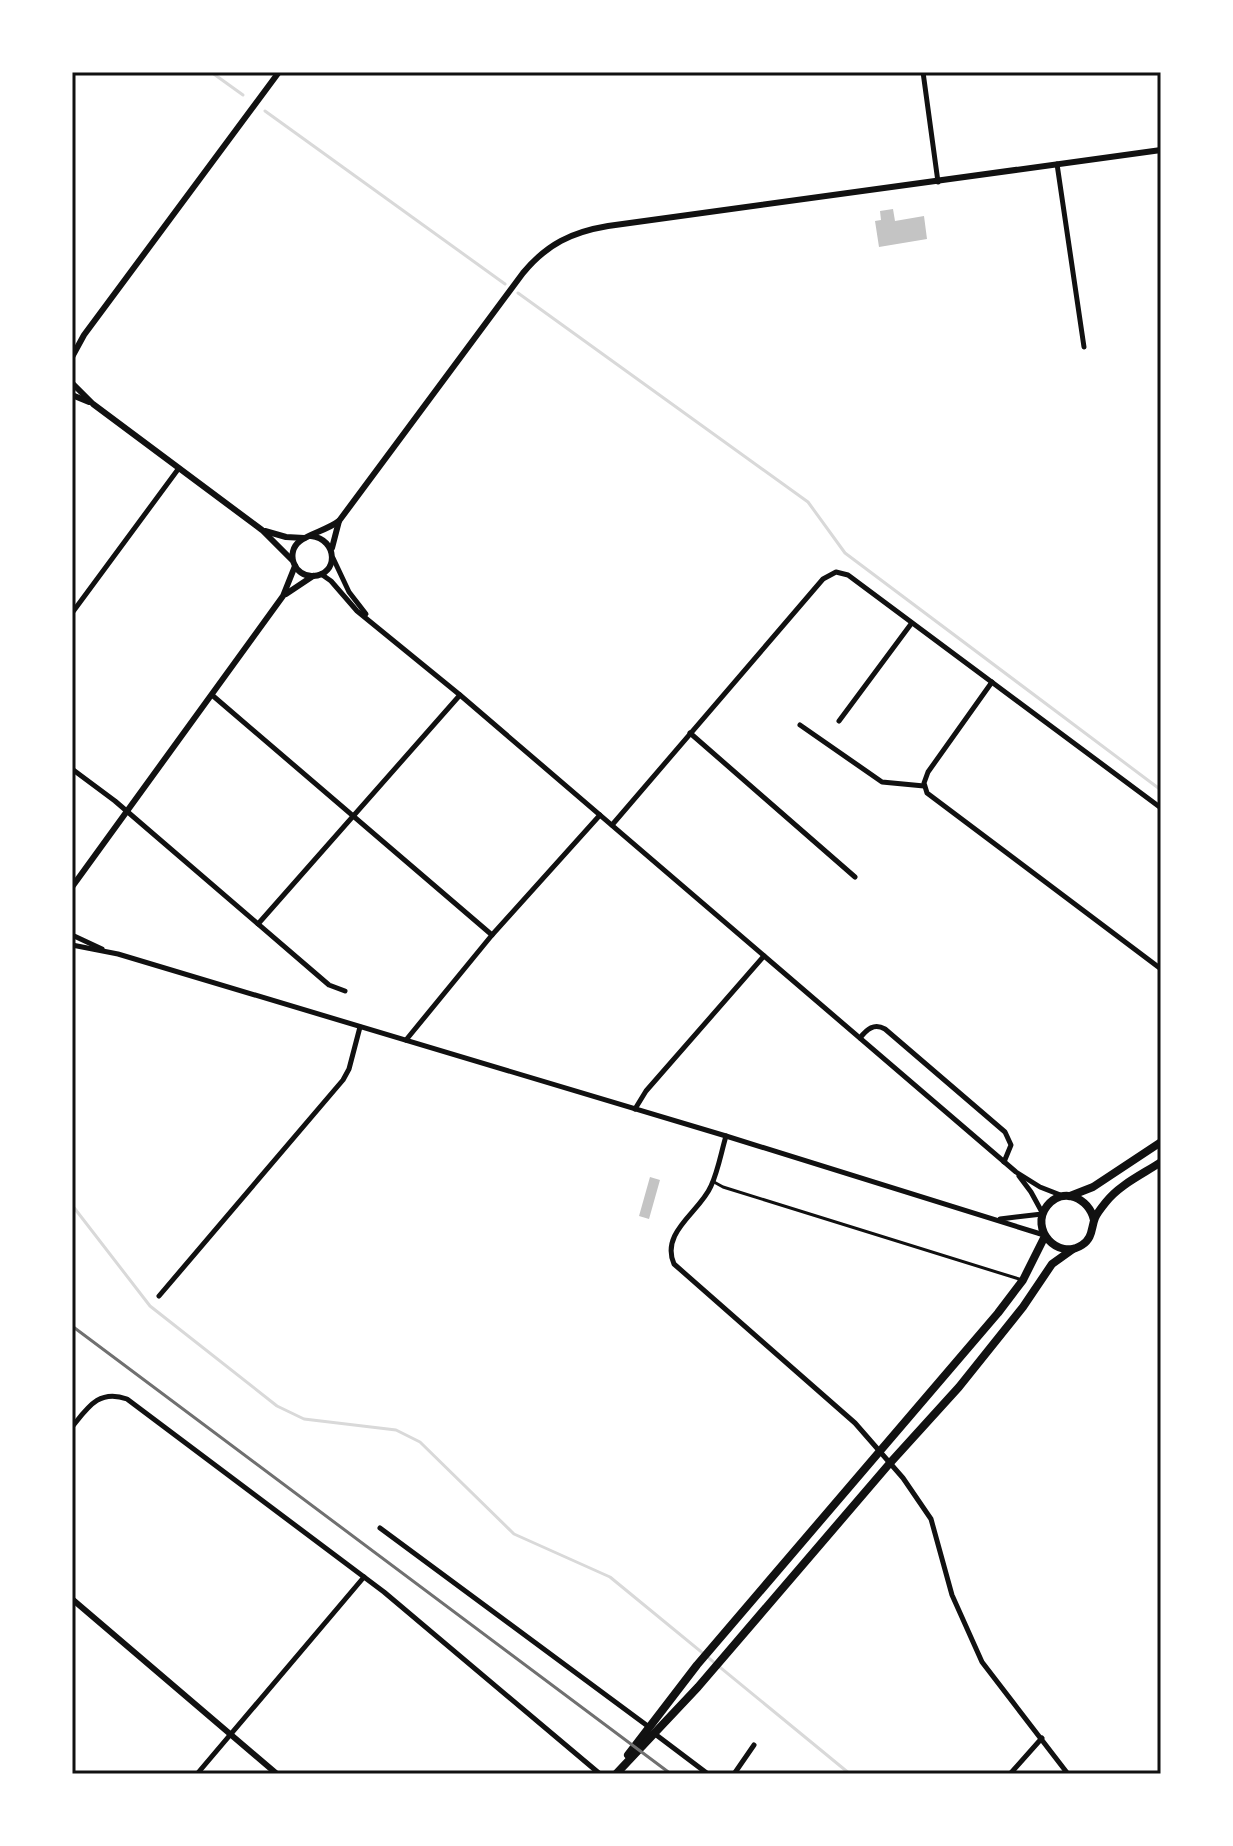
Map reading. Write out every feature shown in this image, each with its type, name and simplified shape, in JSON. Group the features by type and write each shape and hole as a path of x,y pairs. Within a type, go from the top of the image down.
{"main road":[{"path":"1073,1249 1059,1248 1044,1236 1041,1225 1043,1214 1051,1202 1093,1187 1161,1142"},
{"path":"652,1730 709,1674 959,1387 1023,1307 1052,1264 1089,1239 1094,1220 1114,1194 1161,1162"},
{"path":"1066,1196 1088,1205 1094,1220"},
{"path":"615,1774 652,1730 697,1665 998,1313 1023,1280 1044,1236"}],"street":[{"path":"72,357 84,335 279,72"},
{"path":"923,72 938,182"},
{"path":"283,596 328,569 339,521 523,273 546,249 567,236 596,228 1161,150"},
{"path":"1057,164 1084,347"},
{"path":"72,345 84,335"},
{"path":"72,383 93,404 262,530 304,575 317,575 331,581 357,611 460,695 1016,1172 1040,1187 1066,1196"},
{"path":"72,395 93,404"},
{"path":"72,613 179,468"},
{"path":"73,883 283,596 294,563 295,547 339,521"},
{"path":"262,530 286,537 324,540 349,592 369,618"},
{"path":"612,825 823,579 836,572 848,575 1161,808"},
{"path":"839,721 911,624"},
{"path":"992,682 925,778 924,786 930,796 1161,969"},
{"path":"212,695 492,935"},
{"path":"258,924 460,695"},
{"path":"800,725 882,782 924,786"},
{"path":"690,733 855,877"},
{"path":"72,769 329,985 345,991"},
{"path":"406,1040 492,935 600,815"},
{"path":"72,935 106,951"},
{"path":"72,945 106,951 406,1040 1044,1236"},
{"path":"635,1109 646,1091 764,956"},
{"path":"159,1296 343,1080 360,1027"},
{"path":"860,1038 870,1028 885,1029 1005,1132 1011,1145 1004,1162"},
{"path":"726,1136 705,1198 674,1236 670,1248 672,1261 843,1412 880,1449 918,1498 931,1519 952,1595 982,1662 1068,1774"},
{"path":"995,1219 1043,1214 1016,1172"},
{"path":"72,1427 92,1402 108,1395 127,1399 364,1577 600,1774"},
{"path":"380,1528 708,1774"},
{"path":"197,1774 364,1577"},
{"path":"72,1599 277,1774"},
{"path":"1010,1774 1042,1738"},
{"path":"734,1774 754,1745"}],"lane":[{"path":"713,1181 723,1187 1023,1280"}],"building":[{"path":"893,209 895,221 924,216 927,239 879,247 875,221 881,220 880,211"},
{"path":"650,1177 660,1180 649,1219 639,1216"}],"waterway":[{"path":"211,72 243,95"},
{"path":"265,111 505,284"},
{"path":"518,293 808,502 845,553 1161,790"},
{"path":"72,1205 150,1306 277,1406 304,1419 396,1430 420,1442 514,1534 610,1577 850,1774"}],"railway":[{"path":"72,1326 671,1774"}]}
